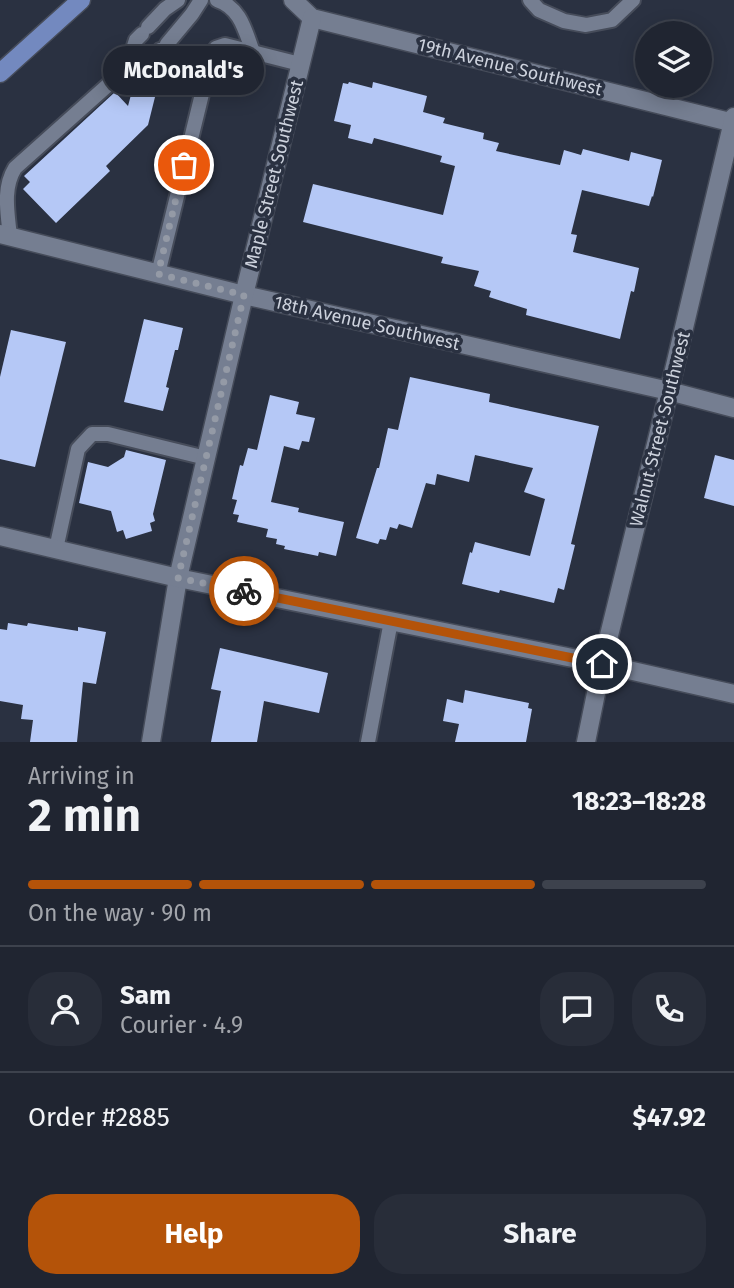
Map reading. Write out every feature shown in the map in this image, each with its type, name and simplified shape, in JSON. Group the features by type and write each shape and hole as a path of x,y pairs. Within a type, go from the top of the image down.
{"main road":[{"path":"0,73 81,0"}],"street":[{"name":"19th Avenue Southwest","path":"293,0 312,18 734,121"},
{"name":"Maple Street Southwest","path":"151,742 178,578 312,18"},
{"name":"Walnut Street Southwest","path":"586,742 602,664 734,121"},
{"name":"18th Avenue Southwest","path":"5,236 244,295 734,408"},
{"path":"0,536 178,578 602,664 734,694"}],"lane":[{"path":"127,68 136,40 165,9 178,0"},
{"path":"5,236 7,189 15,169 127,68 155,57 201,0"},
{"path":"217,0 228,4 241,19 253,52"},
{"path":"530,0 539,10 564,21 586,25 612,20 634,0"},
{"path":"158,274 211,57 216,48 225,45 300,64"},
{"path":"56,549 78,449 92,434 108,434 206,458"},
{"path":"368,742 391,621"}],"building":[{"path":"136,76 159,81 148,125 106,166 110,171 56,223 23,189 30,182 24,176 115,92 128,106"},
{"path":"373,82 427,96 423,112 445,118 443,123 484,133 483,139 499,143 496,151 560,165 564,150 581,155 583,149 629,161 631,152 662,160 649,206 582,190 571,234 577,235 573,252 639,268 620,339 526,315 527,309 489,297 491,291 474,286 479,271 441,263 443,257 303,222 313,184 443,215 455,166 440,162 442,156 397,144 374,138 372,144 348,138 351,125 334,121 343,83 372,88"},
{"path":"144,319 183,328 166,387 169,388 163,411 124,402"},
{"path":"11,330 66,342 35,467 0,459 0,377"},
{"path":"410,377 490,394 489,402 599,426 571,544 575,545 564,590 558,588 554,603 462,584 475,542 530,556 545,499 524,492 533,468 475,455 469,482 437,474 435,485 426,483 412,528 399,524 397,529 390,527 386,540 380,539 378,544 356,538 379,468 388,428 398,430"},
{"path":"270,395 299,402 296,414 315,418 309,442 302,441 299,450 284,446 271,502 299,508 298,512 344,522 336,556 319,552 318,556 284,549 285,546 276,544 277,539 266,537 268,529 237,522 239,515 233,514 237,500 232,499 240,465 243,466 248,448 257,450"},
{"path":"126,450 166,460 153,514 155,521 150,523 152,531 126,539 123,530 117,532 111,511 79,503 88,462 108,467 124,457"},
{"path":"715,455 734,460 734,506 704,498"},
{"path":"8,623 27,626 28,623 78,631 78,627 106,632 96,684 83,682 77,742 30,742 33,720 21,719 23,705 0,701 0,629 7,630"},
{"path":"220,648 328,673 319,713 264,701 257,742 211,742 221,691 211,689"},
{"path":"465,690 529,703 528,708 532,709 526,742 455,742 459,724 443,721 447,699 463,703"}],"way so far":[{"path":"184,165 158,274 244,295 178,578 244,591"}],"place":[{"name":"McDonald's","path":"184,165"}],"route":[{"path":"244,591 602,664"}]}
